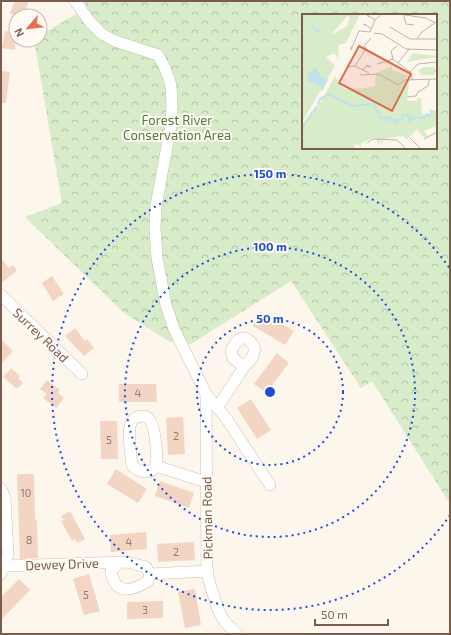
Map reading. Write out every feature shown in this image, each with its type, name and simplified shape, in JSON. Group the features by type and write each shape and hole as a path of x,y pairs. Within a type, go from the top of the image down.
{"street":[{"name":"Pickman Road","path":"75,1 90,22 102,34 115,41 158,55 165,68 171,85 171,125 156,206 155,228 157,258 166,306 174,329 206,394 226,418 270,485"},
{"name":"Surrey Road","path":"1,295 82,374"},
{"path":"218,408 244,367"},
{"name":"Pickman Road","path":"206,394 208,574 218,610 225,622 236,634"},
{"path":"146,416 153,425 156,466 152,471 148,472 139,470 132,465 130,434 131,423 137,417 146,416"},
{"path":"156,466 206,482"},
{"path":"1,489 5,498 3,508 8,554 3,570"},
{"name":"Dewey Drive","path":"3,570 127,562 146,567 150,574 148,581 134,589 125,589 117,586 112,579 111,571 119,563"},
{"path":"150,574 208,571"}],"green space":[{"name":"Forest River Conservation Area","path":"84,1 450,1 450,504 372,381 361,388 291,281 191,344 170,342 123,312 25,217 62,203 35,48 48,48 48,30 87,8"}],"building":[{"path":"15,1 29,1 26,8 12,8"},
{"path":"5,31 8,32 8,48 15,48 15,50 2,48"},
{"path":"1,71 10,72 6,103 1,103"},
{"path":"1,258 9,268 13,265 17,271 1,283"},
{"path":"52,276 64,294 53,301 42,283"},
{"path":"261,312 294,331 285,345 253,326"},
{"path":"75,328 85,341 87,339 94,348 84,356 65,336"},
{"path":"1,339 13,351 1,364"},
{"path":"277,353 289,363 266,393 254,384"},
{"path":"11,368 20,376 18,378 23,383 17,389 3,377"},
{"path":"47,380 60,390 58,393 64,398 56,408 43,398 47,394 40,389"},
{"path":"119,384 156,384 157,402 119,402"},
{"path":"251,399 271,430 257,439 237,408"},
{"path":"183,417 185,454 168,455 166,418"},
{"path":"100,421 117,421 118,459 101,459"},
{"path":"116,469 147,489 138,503 107,484"},
{"path":"17,474 34,474 38,558 20,559"},
{"path":"160,481 194,493 189,508 155,496"},
{"path":"70,511 85,539 77,543 75,539 72,541 61,521 64,520 61,516"},
{"path":"146,532 147,549 111,552 110,535"},
{"path":"194,542 195,560 158,562 157,544"},
{"path":"89,574 100,611 84,615 73,579"},
{"path":"19,579 30,590 1,620 1,597"},
{"path":"195,589 201,625 185,628 178,592"},
{"path":"163,601 163,618 127,619 127,602"}]}
